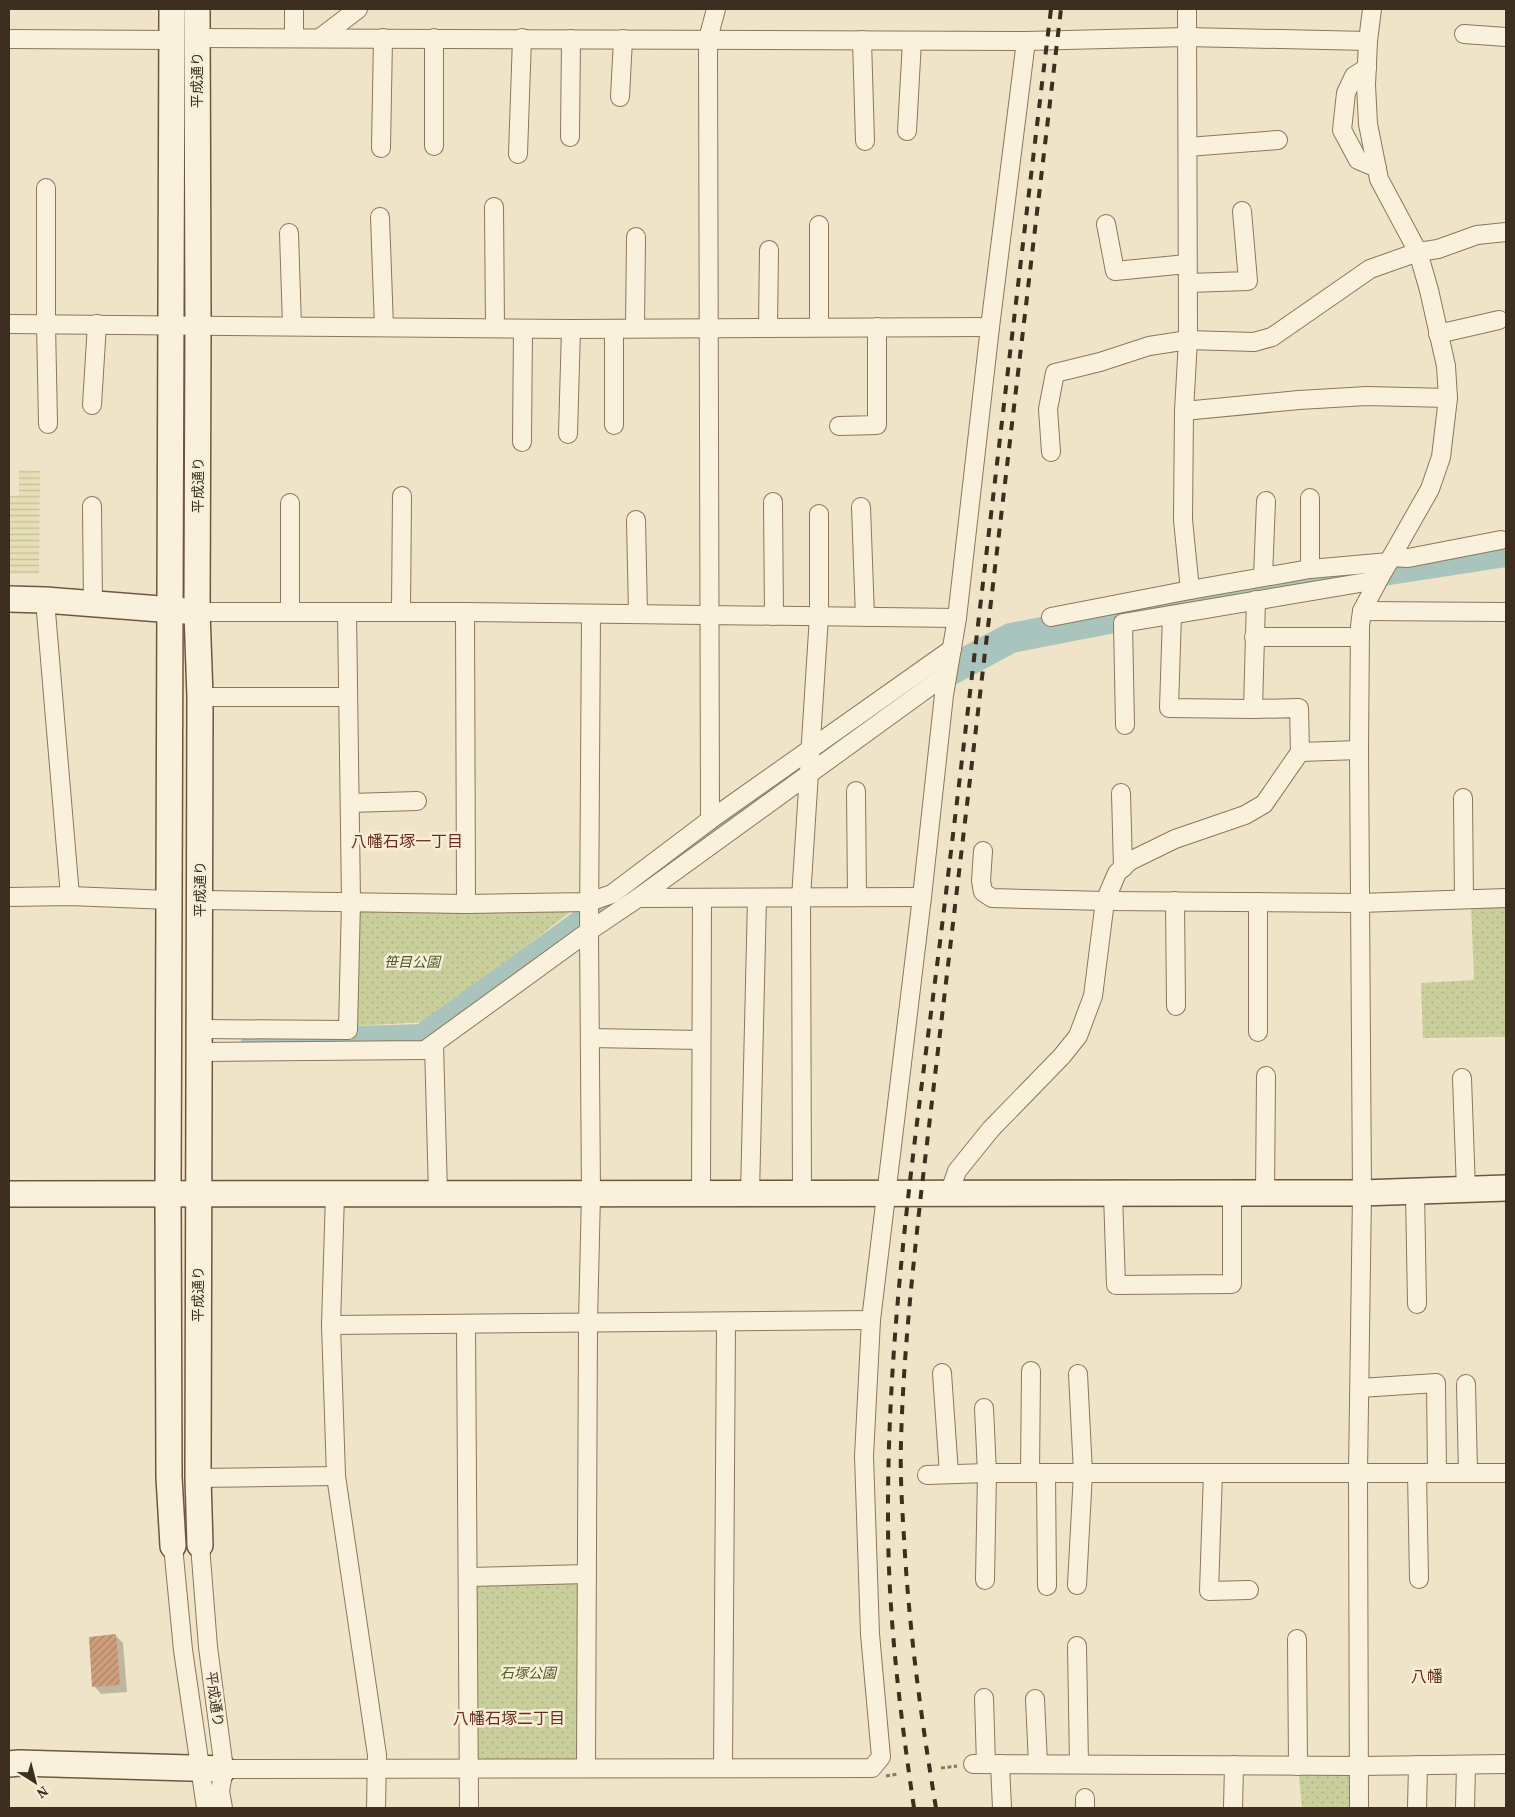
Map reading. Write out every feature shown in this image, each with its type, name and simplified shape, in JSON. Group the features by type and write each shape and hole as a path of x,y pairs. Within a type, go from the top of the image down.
{"street":[{"name":"平成通り","path":"172,9 168,1194 170,1477 173,1546 183,1650 206,1808"},
{"name":"平成通り","path":"197,9 197,612 200,697 198,1478 200,1545 208,1647 224,1769 220,1791 224,1808"},
{"path":"294,9 294,38"},
{"path":"320,38 358,9"},
{"path":"710,820 708,39 716,9"},
{"path":"1187,9 1188,340 1184,411 1183,520 1190,590"},
{"path":"1360,1808 1358,1473 1362,1193 1360,637 1362,611 1430,489 1441,457 1448,398 1446,366 1429,290 1418,252 1379,179 1376,168 1368,124 1366,85 1372,9"},
{"path":"1464,34 1506,37"},
{"path":"197,38 1026,41 1187,37 1368,41"},
{"path":"381,148 383,38"},
{"path":"434,38 434,146"},
{"path":"518,154 522,38"},
{"path":"570,137 571,38"},
{"path":"9,39 172,40"},
{"path":"620,97 623,39"},
{"path":"862,40 865,142"},
{"path":"907,131 912,40"},
{"path":"9,1764 224,1769 872,1768 882,1757 870,1634 864,1456 871,1320 947,674 957,618 990,327 1026,41"},
{"path":"1367,68 1354,76 1346,93 1342,130 1358,160 1376,168"},
{"path":"1188,147 1278,140"},
{"path":"46,188 48,424"},
{"path":"494,207 495,328"},
{"path":"1188,283 1248,281 1242,211"},
{"path":"380,218 384,327"},
{"path":"1106,224 1115,271 1188,264"},
{"path":"819,225 819,327"},
{"path":"1051,452 1048,410 1055,373 1100,362 1149,346 1188,340 1254,342 1272,336 1370,270 1418,252 1438,248 1478,235 1506,232"},
{"path":"289,233 292,326"},
{"path":"635,328 636,236"},
{"path":"768,250 768,328"},
{"path":"1438,334 1499,320"},
{"path":"9,324 523,329 990,327"},
{"path":"92,405 97,324"},
{"path":"839,426 877,425 877,327"},
{"path":"614,328 614,425"},
{"path":"522,442 523,329"},
{"path":"568,434 571,329"},
{"path":"1184,411 1299,400 1367,396 1448,398"},
{"path":"400,611 402,496"},
{"path":"1310,498 1310,569"},
{"path":"1264,577 1266,501"},
{"path":"773,502 774,616"},
{"path":"290,503 290,611"},
{"path":"92,506 93,604"},
{"path":"861,507 865,617"},
{"path":"802,1194 801,898 819,616 818,514"},
{"path":"636,520 638,614"},
{"path":"1051,617 1310,569 1408,558 1501,540"},
{"path":"1125,725 1123,623 1379,579"},
{"path":"9,599 197,612 400,611 957,618"},
{"path":"45,600 70,896"},
{"path":"1253,709 1256,600"},
{"path":"1362,611 1506,612"},
{"path":"200,1041 348,1030 351,901 347,612"},
{"path":"465,612 466,904"},
{"path":"586,1768 588,1323 591,1194 589,902 591,614"},
{"path":"948,1194 957,1171 991,1129 1062,1056 1078,1036 1093,996 1105,901 1117,873 1130,861 1175,839 1245,815 1264,804 1300,752 1299,708 1169,708 1172,615"},
{"path":"1254,637 1360,637"},
{"path":"200,900 466,904 589,902 612,894 710,820 952,649"},
{"path":"200,1041 425,1050 808,776 947,674"},
{"path":"200,697 348,697"},
{"path":"1300,752 1359,750"},
{"path":"856,791 857,897"},
{"path":"1122,793 1123,868"},
{"path":"1463,798 1464,899"},
{"path":"350,803 417,801"},
{"path":"983,851 981,881 983,892 992,898 1360,903 1506,898"},
{"path":"9,897 70,896 169,900"},
{"path":"638,898 922,897"},
{"path":"701,1194 702,898"},
{"path":"750,1194 757,898"},
{"path":"1175,901 1176,1006"},
{"path":"1258,902 1258,1032"},
{"path":"590,1038 701,1040"},
{"path":"434,1044 438,1194"},
{"path":"1265,1194 1266,1076"},
{"path":"1462,1078 1466,1190"},
{"path":"9,1194 1265,1194 1506,1188"},
{"path":"1415,1191 1417,1304"},
{"path":"335,1194 331,1325 336,1476 377,1755 375,1769 376,1808"},
{"path":"1113,1194 1116,1286 1232,1284 1232,1194"},
{"path":"331,1325 871,1320"},
{"path":"723,1768 726,1322"},
{"path":"466,1324 469,1808"},
{"path":"1030,1371 1047,1586"},
{"path":"942,1373 949,1474"},
{"path":"1077,1585 1083,1473 1078,1374"},
{"path":"1360,1388 1436,1384 1437,1473"},
{"path":"1466,1384 1468,1473"},
{"path":"984,1408 987,1473 985,1580"},
{"path":"927,1475 987,1473 1506,1473"},
{"path":"1213,1473 1209,1591 1249,1590"},
{"path":"1416,1473 1419,1579"},
{"path":"198,1478 336,1476"},
{"path":"468,1577 587,1574"},
{"path":"1297,1639 1298,1766"},
{"path":"1077,1646 1079,1764"},
{"path":"984,1698 986,1764 1002,1808"},
{"path":"1035,1698 1038,1764"},
{"path":"986,1764 1298,1766 1506,1764"},
{"path":"1465,1808 1466,1764"},
{"path":"1233,1808 1234,1765"},
{"path":"1417,1808 1418,1765"}],"shaded area":[{"path":"19,470 40,471 39,574 9,574 9,496 19,495"}],"green space":[{"name":"笹目公園","path":"355,905 578,906 428,1022 353,1026"},
{"path":"1506,905 1506,1037 1423,1038 1421,983 1474,980 1471,906"},
{"name":"石塚公園","path":"583,1578 582,1764 474,1764 472,1581"},
{"path":"1298,1766 1360,1766 1359,1808 1302,1808"}],"building":[{"path":"116,1634 120,1685 92,1687 89,1637"}],"waterway":[{"path":"921,686 1011,638 1253,591 1506,552"},
{"path":"256,1044 423,1039 730,818 832,748"}],"railway":[{"path":"914,1808 904,1736 890,1592 888,1519 889,1438 893,1358 908,1197 1051,9"},
{"path":"936,1808 916,1673 906,1572 901,1466 906,1350 921,1194 1061,9"}],"district":[{"name":"八幡石塚一丁目","path":"407,841"},
{"name":"八幡","path":"1427,1676"},
{"name":"八幡石塚二丁目","path":"509,1718"}]}
